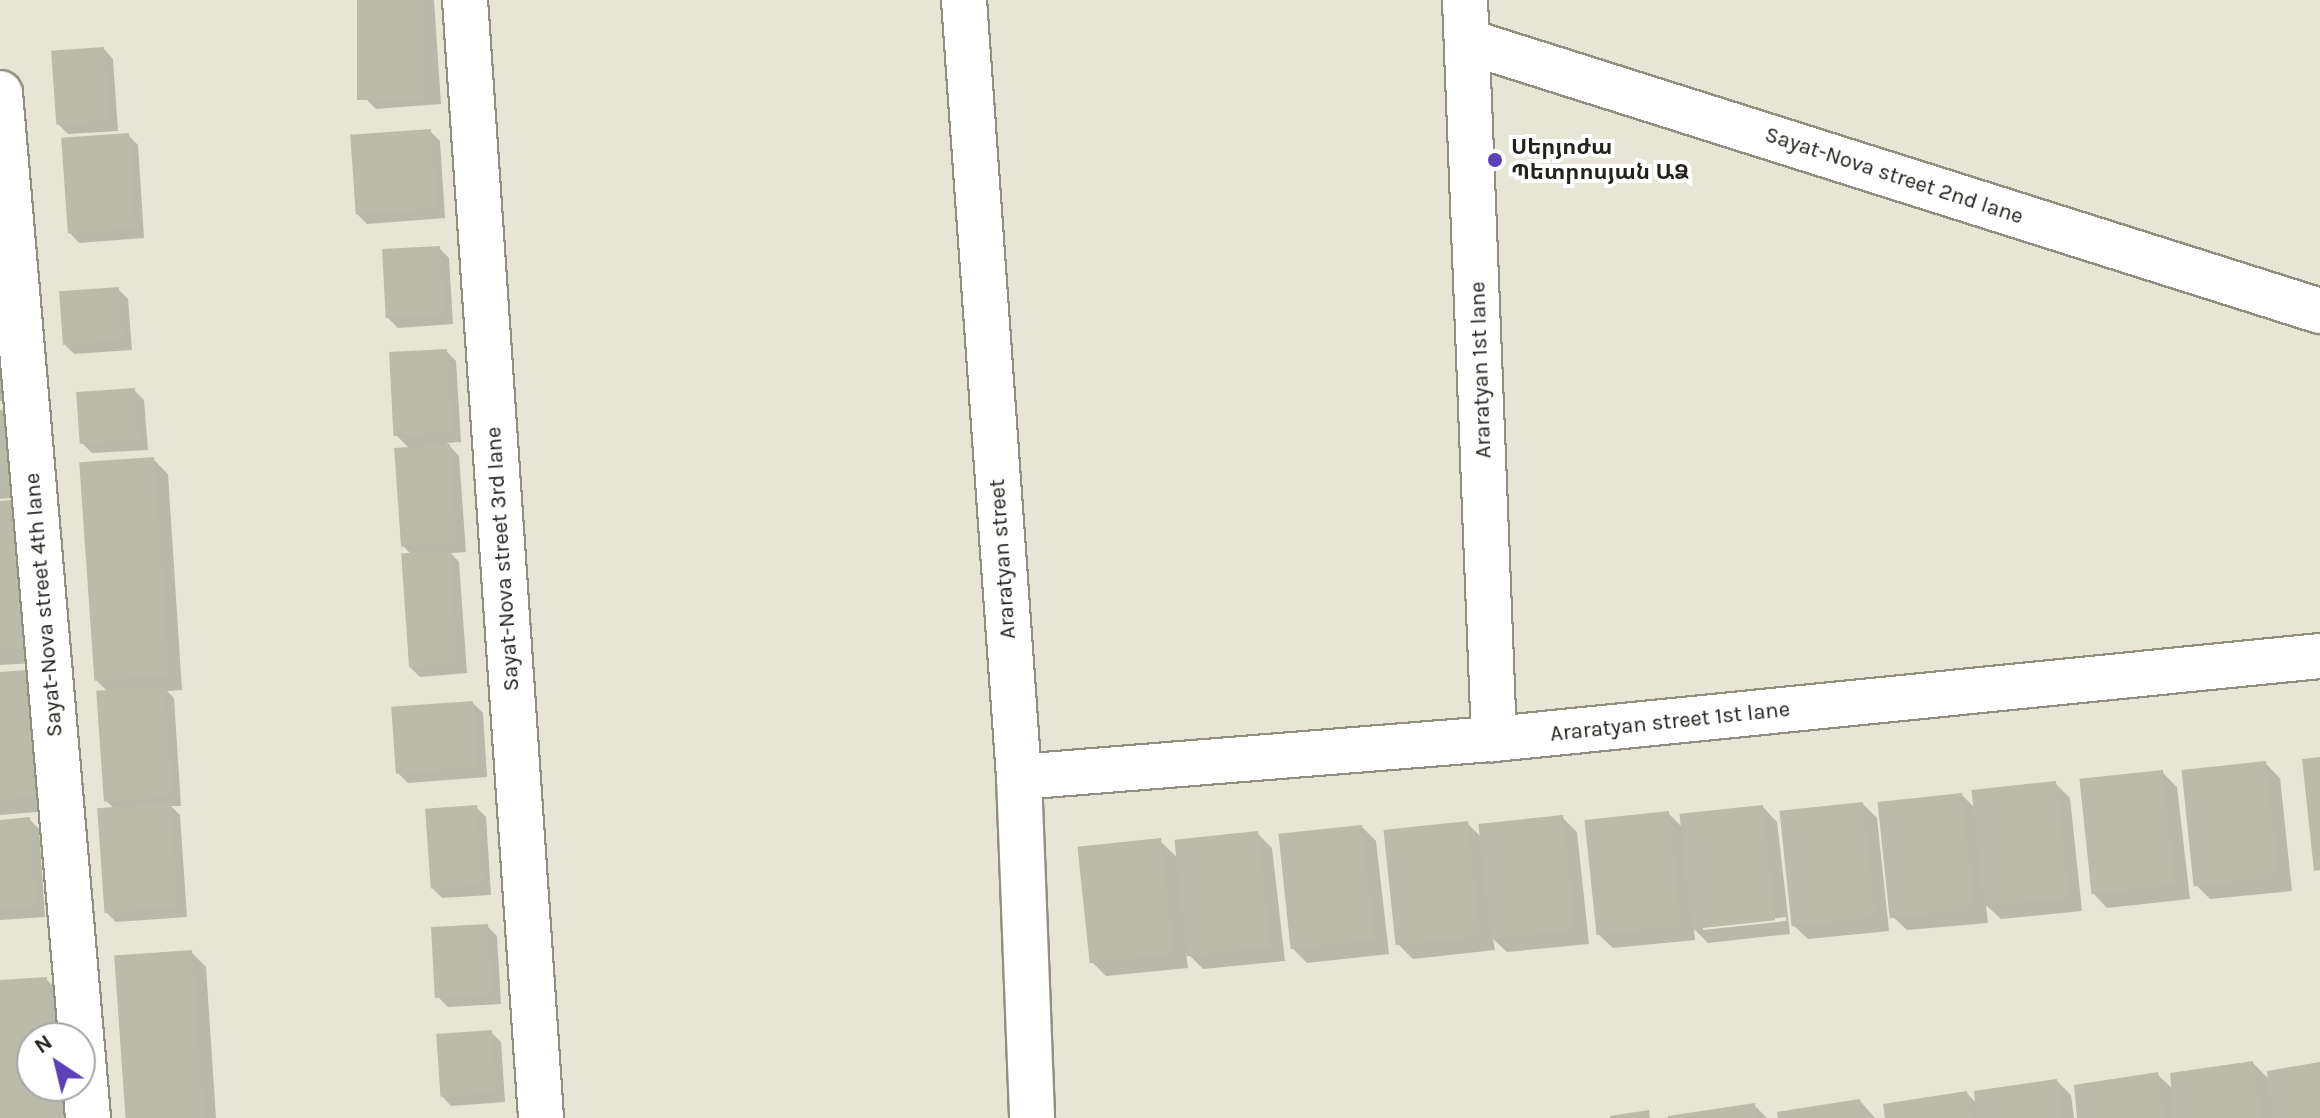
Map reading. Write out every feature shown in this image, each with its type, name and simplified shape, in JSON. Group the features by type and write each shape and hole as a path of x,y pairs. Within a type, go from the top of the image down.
{"street":[{"name":"Sayat-Nova street 3rd lane","path":"465,0 541,1118"},
{"name":"Araratyan street","path":"964,0 1019,777 1032,1118"},
{"name":"Sayat-Nova street 2nd lane","path":"1467,21 2320,311"},
{"name":"Araratyan 1st lane","path":"1467,21 1494,739"},
{"name":"Sayat-Nova street 4th lane","path":"0,93 88,1118"},
{"name":"Araratyan street 1st lane","path":"1019,777 1494,739 2320,656"}],"building":[{"path":"357,0 425,0 425,100 357,100"},
{"path":"104,47 109,121 56,125 51,51"},
{"path":"431,129 437,209 356,214 350,135"},
{"path":"129,133 136,229 68,234 61,138"},
{"path":"440,246 444,315 386,318 382,249"},
{"path":"119,287 123,341 63,345 59,291"},
{"path":"447,349 451,433 393,436 389,352"},
{"path":"135,388 139,440 80,444 76,392"},
{"path":"0,410 8,410 13,488 0,489"},
{"path":"450,444 457,543 401,547 394,448"},
{"path":"154,457 169,675 94,681 79,462"},
{"path":"13,500 23,649 0,650 0,501"},
{"path":"450,550 458,664 409,667 401,553"},
{"path":"26,670 35,797 0,800 0,672"},
{"path":"165,686 173,797 104,802 96,691"},
{"path":"473,701 478,768 396,774 391,707"},
{"path":"2320,757 2320,870 2314,871 2302,759"},
{"path":"2266,761 2278,877 2194,886 2181,770"},
{"path":"2163,770 2175,885 2092,894 2079,779"},
{"path":"2056,781 2068,897 1984,906 1971,790"},
{"path":"1962,793 1974,909 1890,918 1877,802"},
{"path":"1863,802 1875,917 1792,926 1779,811"},
{"path":"171,803 178,908 105,913 97,808"},
{"path":"477,805 483,885 431,888 425,809"},
{"path":"1763,805 1775,920 1692,929 1679,814"},
{"path":"1669,811 1681,926 1597,935 1584,820"},
{"path":"1563,815 1575,930 1491,939 1478,824"},
{"path":"30,817 36,908 0,910 0,820"},
{"path":"1468,821 1480,936 1396,945 1383,830"},
{"path":"1362,825 1374,940 1291,949 1278,834"},
{"path":"1258,831 1270,947 1187,956 1174,840"},
{"path":"1161,838 1173,954 1090,963 1077,847"},
{"path":"488,924 492,995 435,998 431,927"},
{"path":"192,950 204,1118 126,1118 114,955"},
{"path":"47,977 50,1022 16,1022 16,1102 56,1102 57,1118 0,1118 0,980"},
{"path":"492,1030 496,1093 441,1097 436,1034"},
{"path":"2253,1061 2260,1118 2174,1118 2170,1073"},
{"path":"2320,1062 2320,1118 2272,1118 2267,1071"},
{"path":"2158,1072 2163,1118 2077,1118 2074,1085"},
{"path":"2057,1079 2061,1118 1976,1118 1974,1091"},
{"path":"1967,1091 1970,1118 1885,1118 1883,1104"},
{"path":"1860,1099 1863,1118 1778,1118 1777,1112"},
{"path":"1755,1103 1756,1118 1668,1118 1668,1116"},
{"path":"1649,1110 1650,1118 1610,1118 1610,1116"}],"place":[{"name":"Սերյոժա Պետրոսյան ԱՁ","path":"1495,160"}]}
